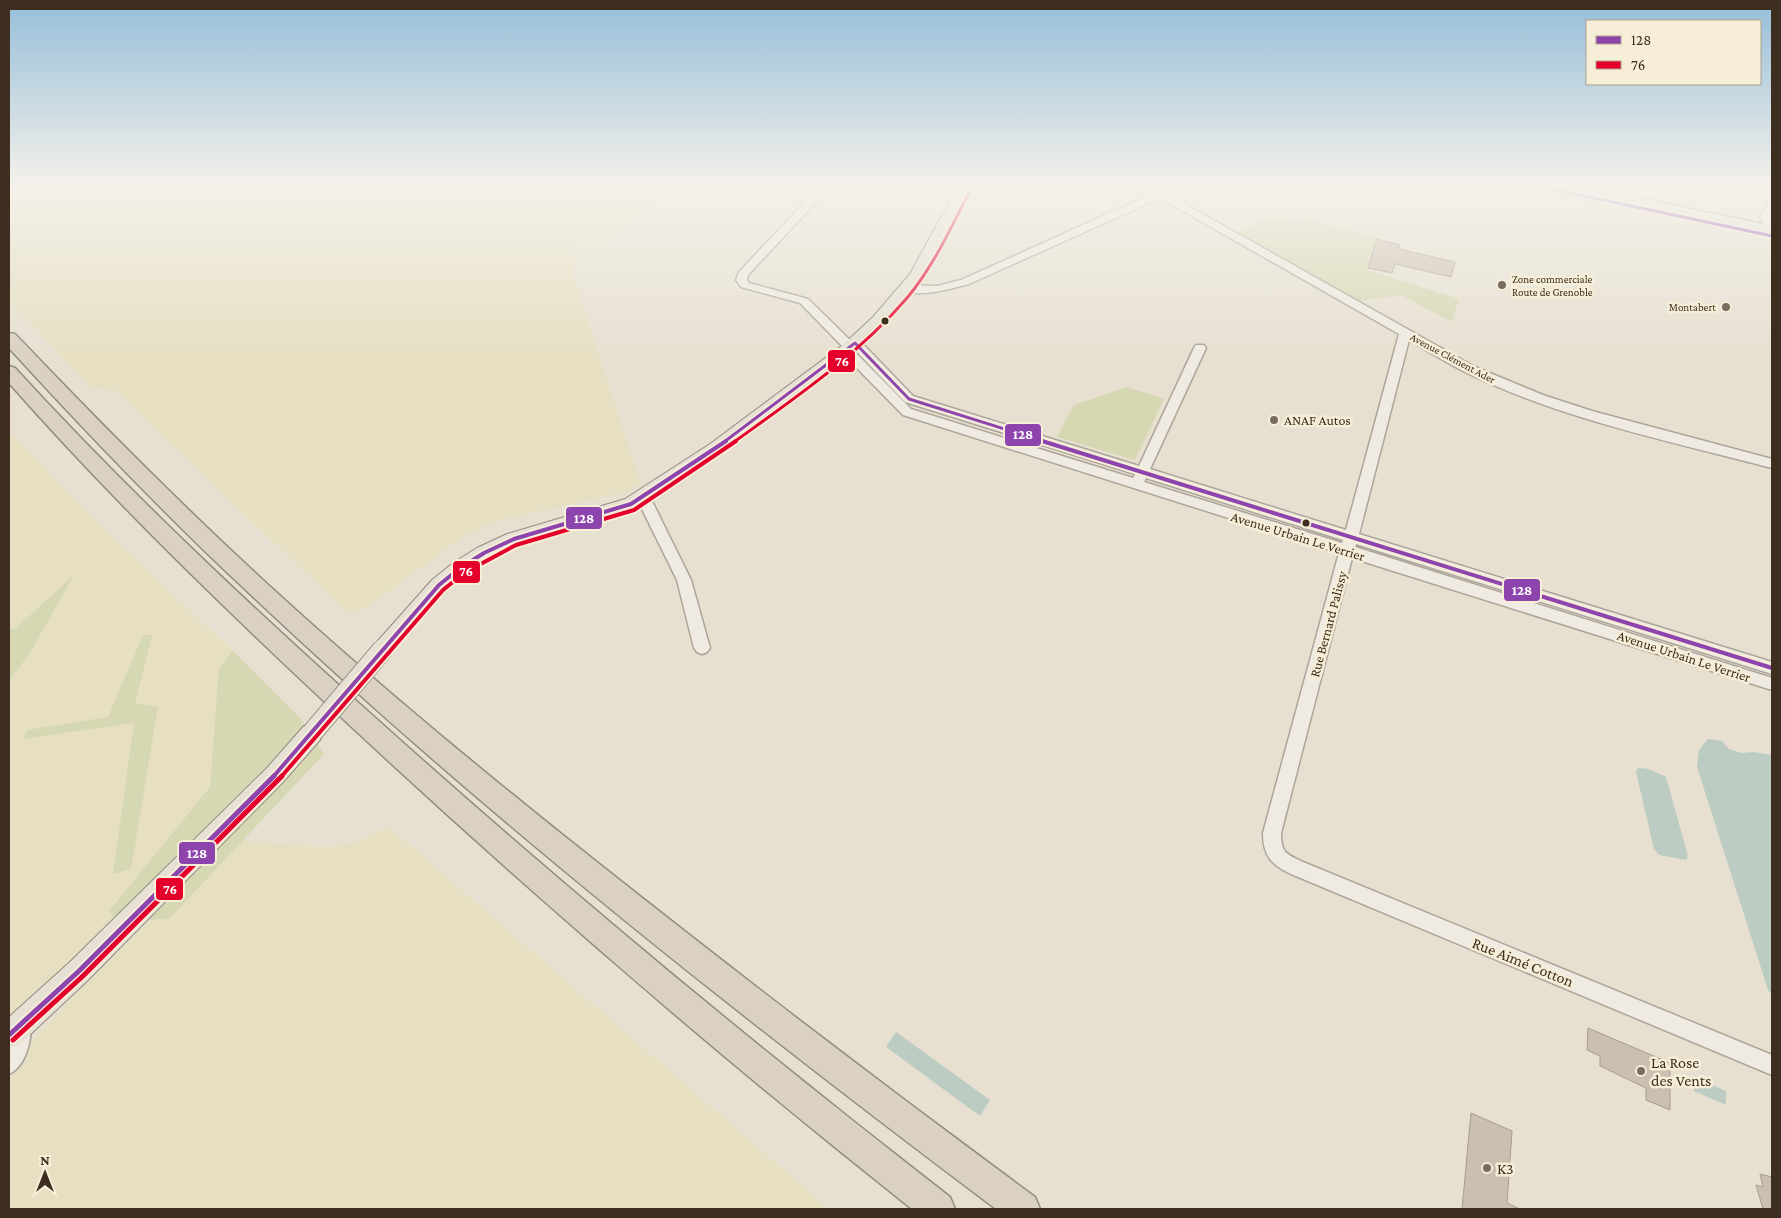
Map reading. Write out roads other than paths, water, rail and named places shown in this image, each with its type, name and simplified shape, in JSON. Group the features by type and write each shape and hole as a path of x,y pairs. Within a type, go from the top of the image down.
{"highway":[{"path":"9,338 60,394 160,496 259,590 378,697 570,860 857,1085 1023,1209"},
{"path":"9,372 67,436 177,549 465,816 701,1019 938,1209"}],"main road":[{"path":"15,1029 80,971 125,923 275,775 439,585 460,568 484,553 514,539 622,508 643,497 716,448 850,346 897,300 912,282 934,243"}],"street":[{"path":"772,243 743,274 741,280 745,285 804,301 850,346"},
{"path":"912,282 929,290 945,288 965,282 974,276 1050,243"},
{"name":"Avenue Clément Ader","path":"1244,243 1470,369 1562,406 1626,425 1772,463"},
{"name":"Rue Bernard Palissy","path":"1275,856 1272,848 1272,833 1405,333"},
{"name":"Avenue Urbain Le Verrier","path":"850,346 909,399 1772,668"},
{"name":"Avenue Urbain Le Verrier","path":"850,346 907,412 1772,684"},
{"path":"1136,485 1200,348"},
{"path":"643,497 684,580 702,648"},
{"name":"Rue Aimé Cotton","path":"1275,856 1289,865 1772,1065"},
{"path":"9,1064 16,1053 15,1029"}],"place":[{"name":"Zone commerciale Route de Grenoble","path":"1502,285"},
{"name":"Montabert","path":"1726,307"},
{"name":"ANAF Autos","path":"1274,420"},
{"name":"La Rose des Vents","path":"1641,1071"},
{"name":"K3","path":"1487,1168"}]}
